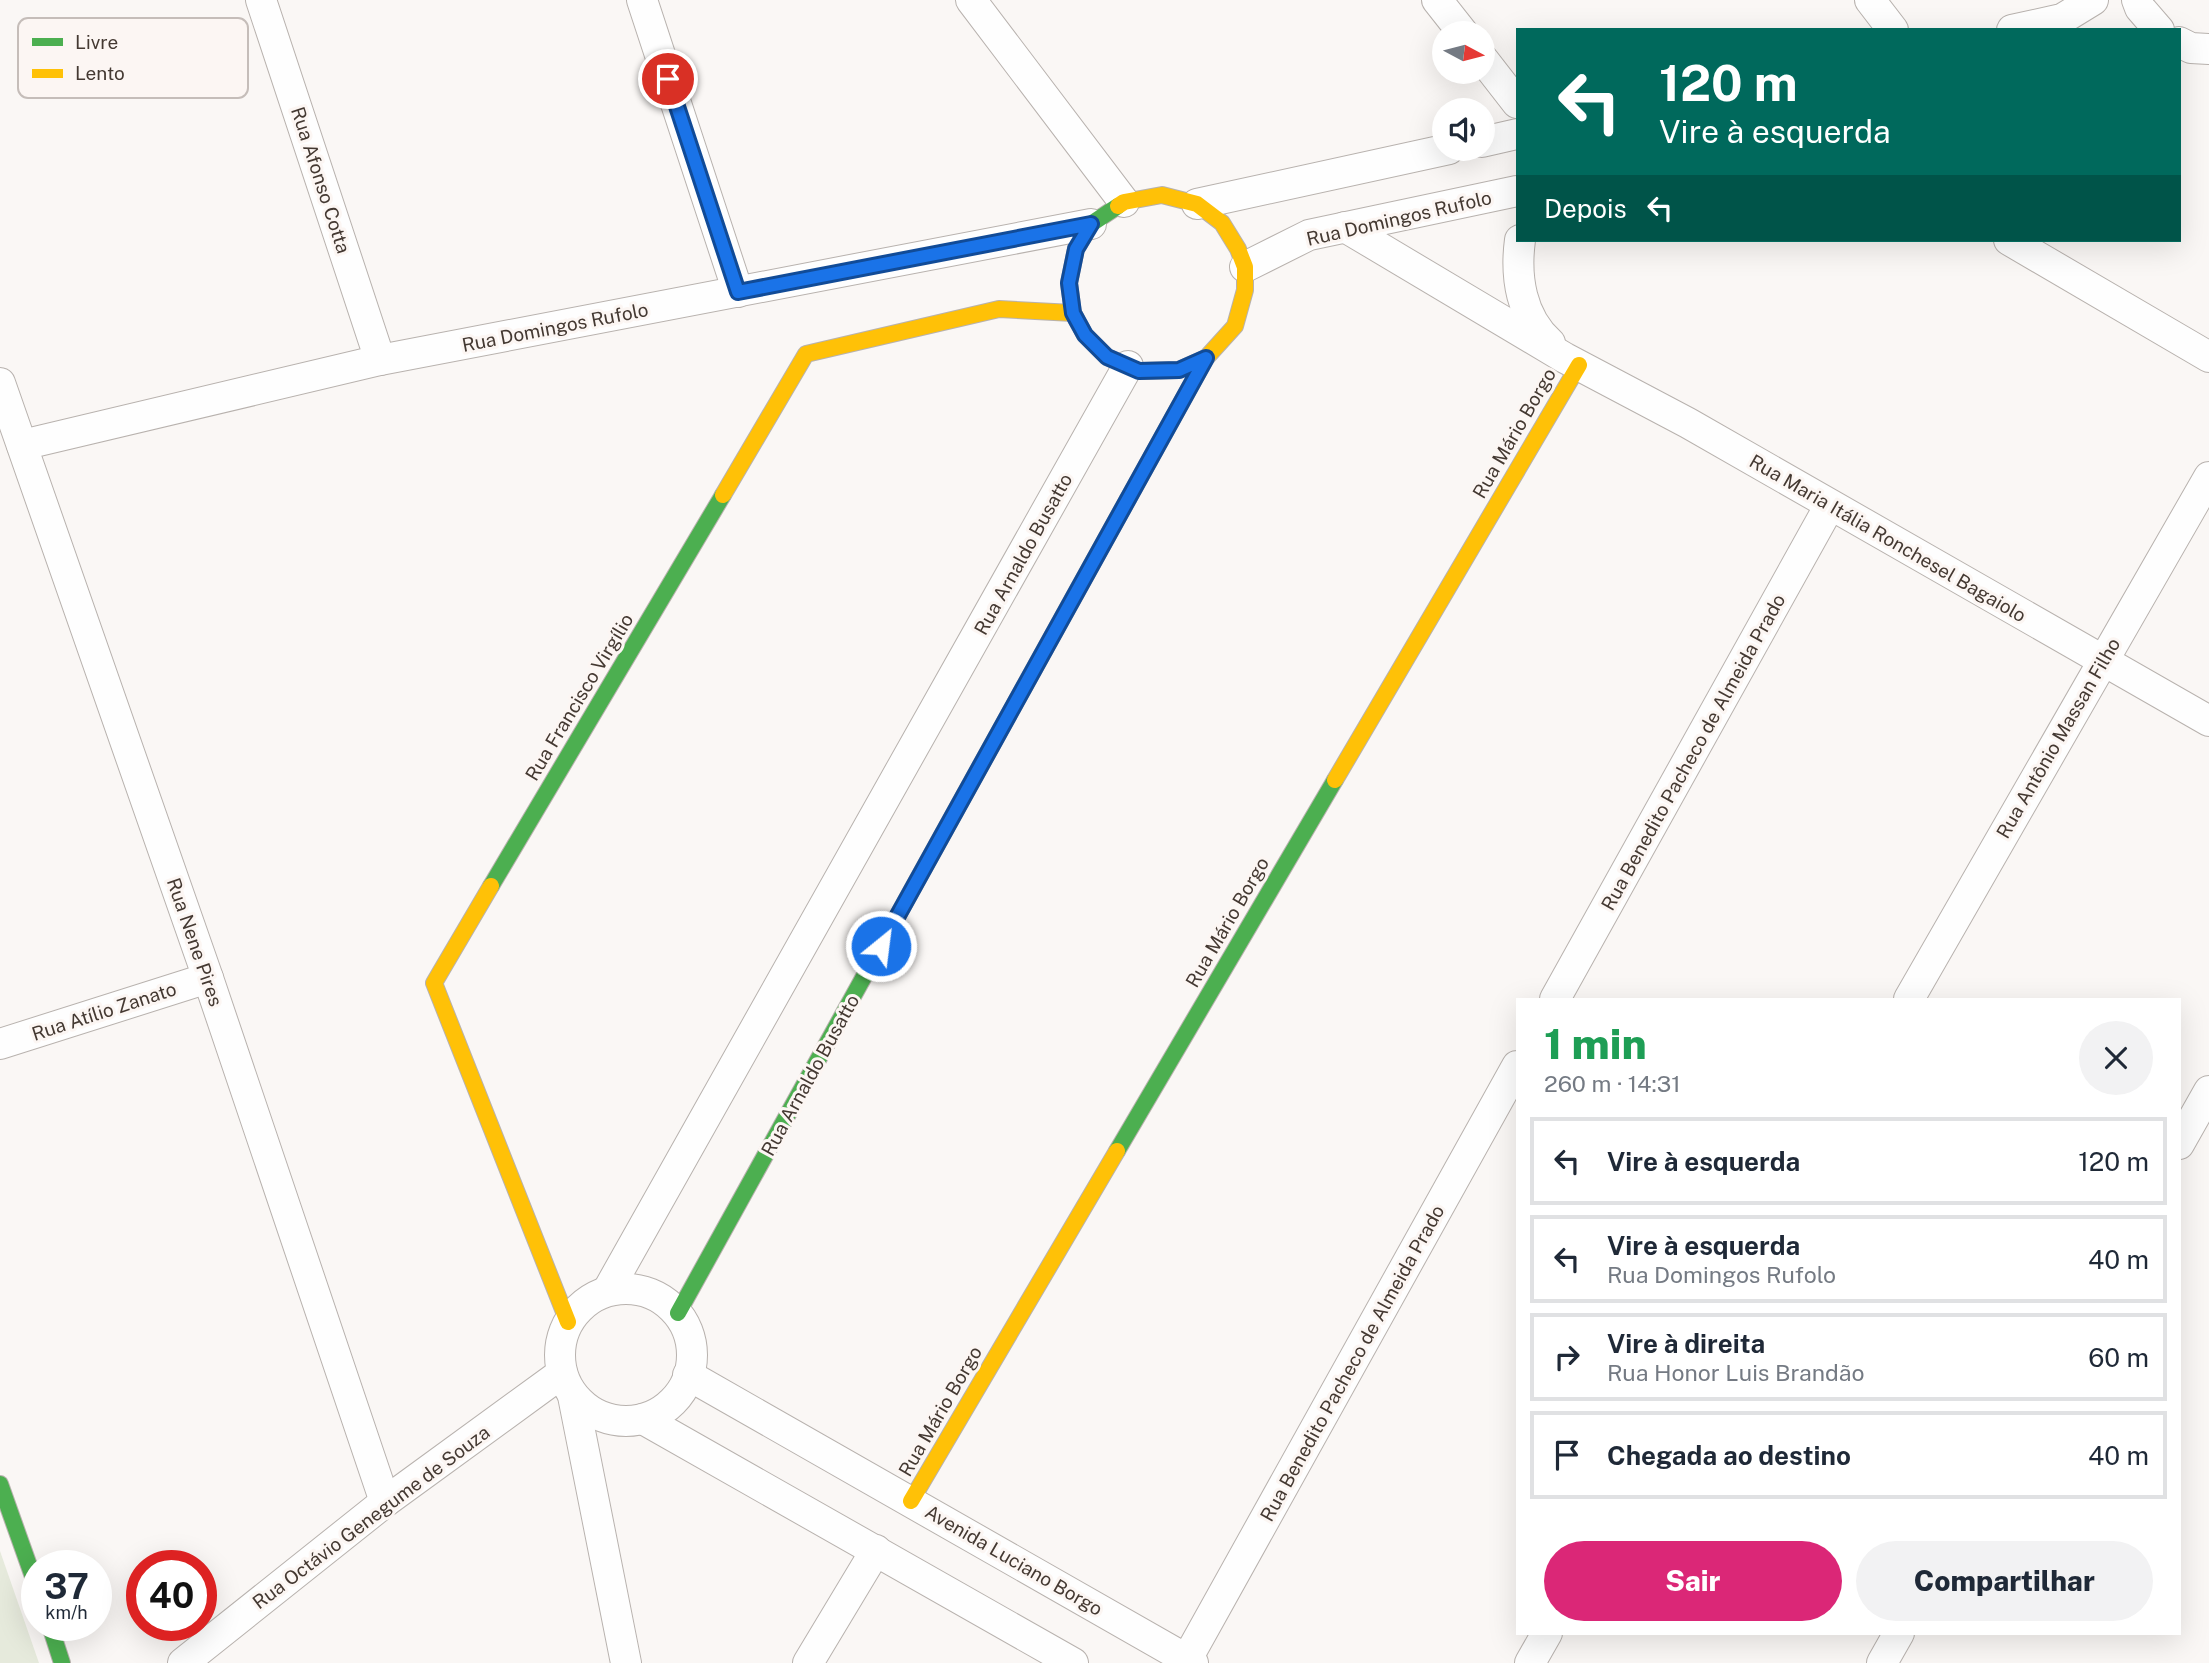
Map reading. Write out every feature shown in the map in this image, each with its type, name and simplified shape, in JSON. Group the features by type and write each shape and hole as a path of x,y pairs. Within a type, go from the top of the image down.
{"street":[{"name":"Rua Afonso Cotta","path":"261,0 380,360"},
{"path":"642,0 738,292"},
{"path":"971,0 1124,202"},
{"path":"1437,0 1454,21"},
{"path":"1870,0 1891,28"},
{"path":"2021,28 2062,19 2093,0"},
{"path":"2137,0 2140,8 2157,28"},
{"path":"2181,43 2191,48 2209,49"},
{"path":"1495,75 1516,102"},
{"path":"1495,139 1516,134"},
{"path":"1197,204 1432,153"},
{"name":"Rua Domingos Rufolo","path":"1245,267 1309,235 1516,191"},
{"path":"1162,195 1197,204 1222,223 1238,249 1245,267 1245,290 1235,326 1206,358 1179,370 1139,371 1107,357 1085,335 1073,313 1069,283 1076,249 1091,224 1124,202 1162,195"},
{"name":"Rua Domingos Rufolo","path":"22,444 380,360 1091,224"},
{"name":"Rua Maria Itália Ronchesel Bagaiolo","path":"1345,227 1572,361 1688,424 2209,721"},
{"name":"Rua Maria Itália Ronchesel Bagaiolo","path":"1520,242 1517,274 1525,307 1541,335 1572,361"},
{"path":"2012,242 2209,357"},
{"name":"Rua Francisco Virgílio","path":"568,1322 434,983 806,354 999,309 1073,313"},
{"name":"Rua Arnaldo Busatto","path":"678,1313 1206,358"},
{"name":"Rua Mário Borgo","path":"911,1501 1572,361"},
{"name":"Rua Arnaldo Busatto","path":"608,1290 1128,366"},
{"name":"Rua Nene Pires","path":"0,383 208,978 385,1502"},
{"name":"Rua Antônio Massan Filho","path":"1910,998 2209,477"},
{"name":"Rua Benedito Pacheco de Almeida Prado","path":"1556,998 1830,505"},
{"name":"Rua Atílio Zanato","path":"0,1044 208,978"},
{"name":"Rua Benedito Pacheco de Almeida Prado","path":"1190,1661 1516,1068"},
{"path":"2181,1140 2209,1091"},
{"path":"567,1384 593,1413 618,1421 643,1419 667,1408 684,1388 692,1363 690,1337 678,1313 659,1297 634,1289 608,1290 585,1302 568,1322 560,1347 567,1384 626,1663"},
{"name":"Avenida Luciano Borgo","path":"688,1375 1190,1661"},
{"name":"Rua Octávio Genegume de Souza","path":"183,1663 385,1502 567,1384"},
{"path":"643,1419 1073,1663"},
{"path":"0,1484 23,1550"},
{"path":"808,1663 876,1550"},
{"path":"1530,1663 1546,1635"},
{"path":"1882,1663 1898,1635"},
{"path":"55,1641 62,1663"}],"shaded area":[{"path":"0,1551 21,1611 21,1641 31,1641 39,1663 0,1663"}],"traffic: fast":[{"path":"1118,206 1091,224 1076,249 1069,283 1073,313 1085,335 1107,357 1139,371 1179,370 1206,358"},
{"path":"491,886 723,495"},
{"path":"678,1313 1128,499"},
{"path":"1117,1151 1335,780"},
{"path":"0,1484 23,1550"},
{"path":"55,1641 62,1663"}],"traffic: slow":[{"path":"1118,206 1124,202 1162,195 1197,204 1222,223 1238,249 1245,267 1245,290 1235,326 1206,358 1128,499"},
{"path":"723,495 806,354 999,309 1073,313"},
{"path":"1335,780 1579,365"},
{"path":"491,886 434,983 568,1322"},
{"path":"911,1501 1117,1151"}],"route":[{"path":"668,79 738,292 1091,224 1076,249 1069,283 1073,313 1085,335 1107,357 1139,371 1179,370 1206,358 881,946"}]}
